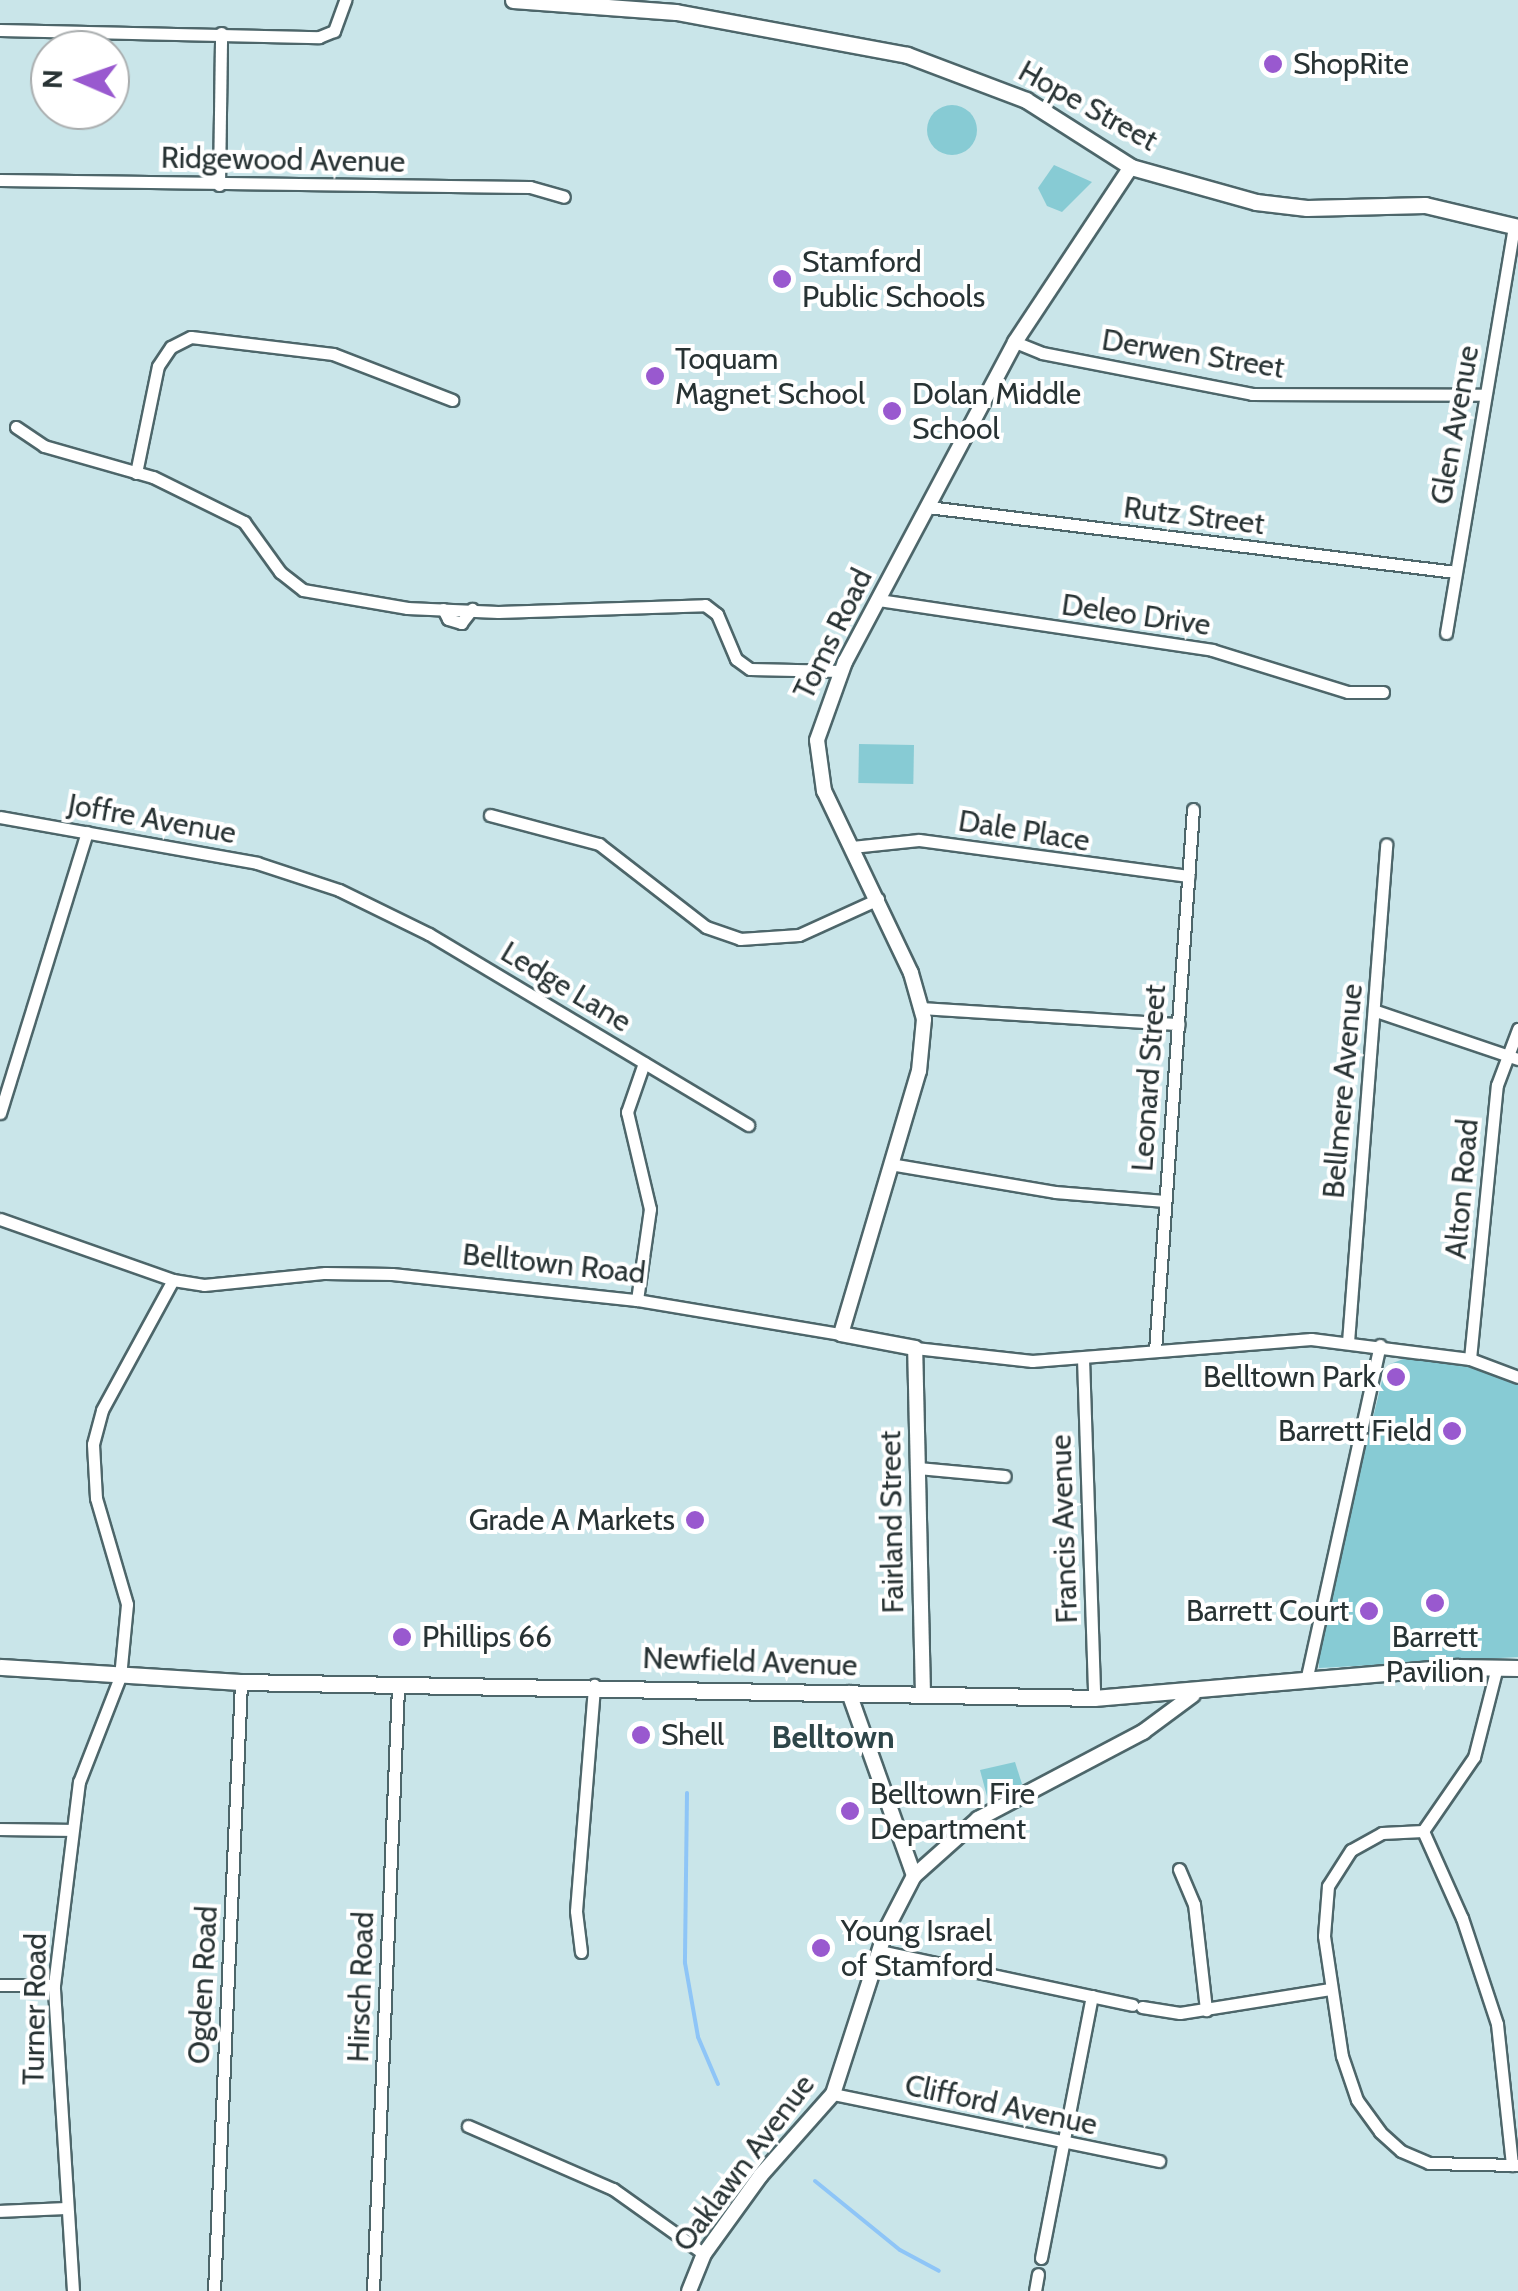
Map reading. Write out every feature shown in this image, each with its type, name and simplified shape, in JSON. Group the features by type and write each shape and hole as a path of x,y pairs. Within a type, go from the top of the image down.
{"main road":[{"name":"Hope Street","path":"513,0 678,6 930,62 1026,100 1132,167 1272,205 1425,205 1516,226"},
{"name":"Newfield Avenue","path":"0,1667 241,1682 1094,1698 1193,1694 1497,1666 1518,1668"}],"street":[{"path":"0,30 326,36 338,25 345,0"},
{"path":"219,185 222,33"},
{"name":"Toms Road","path":"841,1334 923,1053 922,1008 878,900 824,791 816,758 840,671 1015,342 1132,167"},
{"name":"Ridgewood Avenue","path":"0,180 530,187 564,197"},
{"name":"Glen Avenue","path":"1446,632 1516,226"},
{"path":"136,473 158,366 171,347 191,337 333,354 452,400"},
{"name":"Derwen Street","path":"1015,342 1042,353 1252,394 1485,395"},
{"path":"16,427 44,446 136,473 244,522 280,572 303,590 443,609 705,605 718,614 736,660 750,669 840,671"},
{"name":"Rutz Street","path":"928,507 1454,572"},
{"name":"Deleo Drive","path":"879,600 1212,650 1348,692 1383,692"},
{"name":"Leonard Street","path":"1155,1350 1193,809"},
{"path":"490,815 600,844 706,927 740,939 799,936 878,900"},
{"name":"Joffre Avenue","path":"0,817 294,875"},
{"path":"0,1113 87,832"},
{"name":"Dale Place","path":"852,847 919,840 1188,876"},
{"name":"Bellmere Avenue","path":"1348,1342 1386,844"},
{"name":"Ledge Lane","path":"294,875 378,906 644,1062 627,1112 650,1209 637,1300"},
{"path":"922,1008 1179,1024"},
{"path":"1376,1012 1518,1059"},
{"name":"Alton Road","path":"1470,1359 1504,1054 1518,1028"},
{"path":"644,1062 748,1125"},
{"path":"890,1164 1055,1192 1165,1201"},
{"name":"Belltown Road","path":"0,1219 173,1280 204,1285 368,1272 637,1300 1012,1361 1272,1340 1348,1342 1470,1359 1518,1377"},
{"path":"120,1677 126,1594 93,1485 93,1444 102,1410 173,1280"},
{"path":"1306,1681 1380,1345"},
{"name":"Fairland Street","path":"915,1348 923,1695"},
{"name":"Francis Avenue","path":"1083,1358 1094,1698"},
{"path":"918,1468 1005,1476"},
{"path":"1423,1831 1462,1918 1497,2024 1515,2165 1446,2166 1413,2158 1390,2142 1350,2081 1330,1989 1324,1916 1334,1874 1351,1850 1371,1837 1423,1831 1474,1757 1497,1666"},
{"name":"Turner Road","path":"73,2291 54,1985 79,1782 120,1677"},
{"name":"Ogden Road","path":"214,2291 241,1682"},
{"name":"Hirsch Road","path":"373,2291 398,1686"},
{"path":"581,1952 576,1911 594,1686"},
{"path":"848,1693 914,1876"},
{"name":"Oaklawn Avenue","path":"688,2291 704,2254 760,2175 832,2094 879,1951 914,1876 978,1819 1143,1732 1193,1694"},
{"path":"0,1828 72,1830"},
{"path":"1179,1869 1194,1904 1206,2010"},
{"path":"879,1951 1137,2006 1206,2010 1330,1989"},
{"path":"0,1985 54,1985"},
{"path":"1041,2258 1092,1996"},
{"name":"Clifford Avenue","path":"832,2094 1160,2161"},
{"path":"468,2126 613,2189 704,2254"},
{"path":"0,2211 66,2208"},
{"path":"1036,2291 1038,2274"}],"shaded area":[{"path":"952,105 970,112 977,130 970,148 952,155 934,148 927,130 934,112"},
{"path":"1054,165 1092,182 1062,212 1047,206 1038,188"},
{"path":"859,744 914,745 913,784 858,783"},
{"path":"1406,1358 1481,1369 1518,1385 1518,1657 1319,1668 1318,1642 1383,1377 1390,1364"},
{"path":"1015,1762 1022,1784 988,1800 980,1770"}],"waterway":[{"path":"687,1793 685,1963 698,2037 718,2084"},
{"path":"815,2181 900,2250 939,2271"}],"place":[{"name":"ShopRite","path":"1273,64"},
{"name":"Stamford Public Schools","path":"782,279"},
{"name":"Toquam Magnet School","path":"655,376"},
{"name":"Dolan Middle School","path":"892,411"},
{"name":"Belltown Park","path":"1396,1377"},
{"name":"Barrett Field","path":"1452,1431"},
{"name":"Grade A Markets","path":"695,1520"},
{"name":"Barrett Pavilion","path":"1435,1603"},
{"name":"Barrett Court","path":"1369,1611"},
{"name":"Phillips 66","path":"402,1637"},
{"name":"Shell","path":"641,1735"},
{"name":"Belltown Fire Department","path":"850,1811"},
{"name":"Young Israel of Stamford","path":"821,1948"}],"district":[{"name":"Belltown","path":"833,1737"}]}
